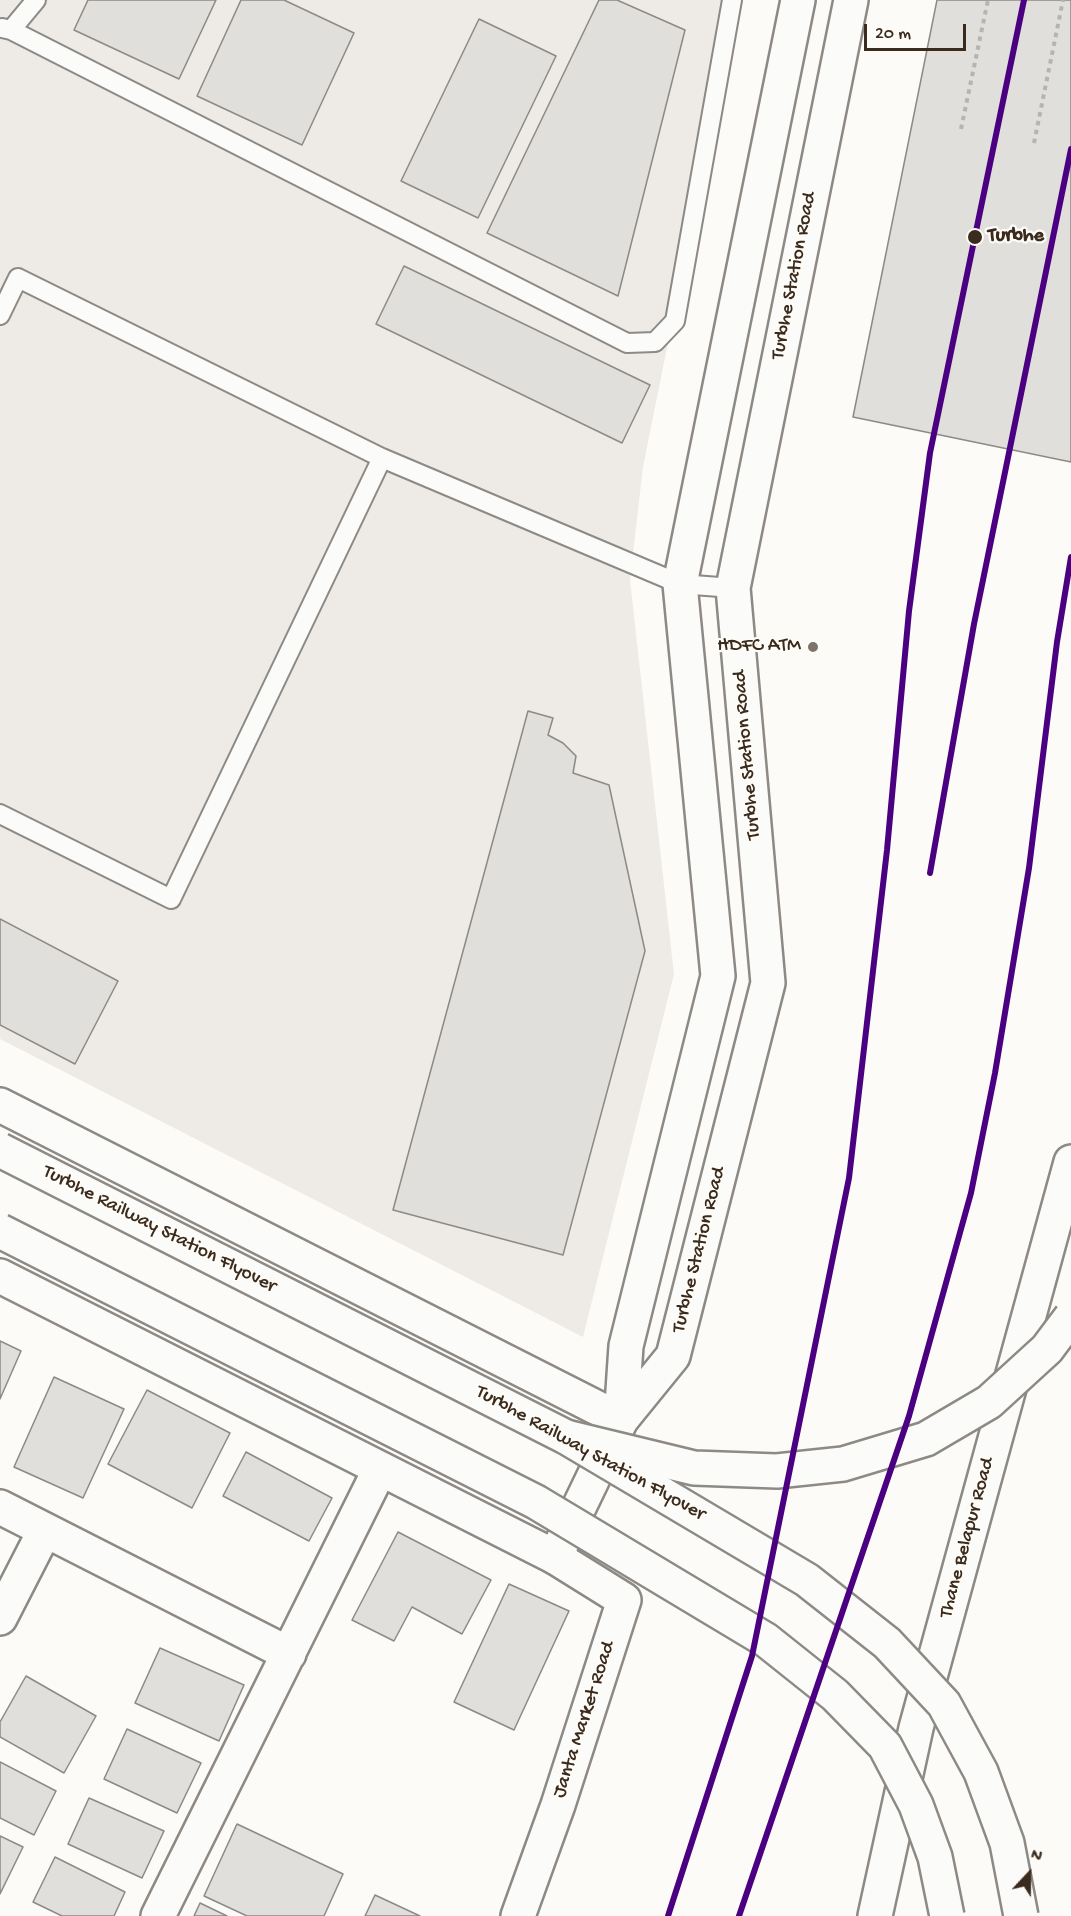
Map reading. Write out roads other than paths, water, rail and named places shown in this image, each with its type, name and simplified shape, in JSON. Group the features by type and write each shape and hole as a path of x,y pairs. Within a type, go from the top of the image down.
{"main road":[{"name":"Turbhe Station Road","path":"621,1420 626,1346 718,976 680,584 798,0"},
{"name":"Turbhe Station Road","path":"555,1557 621,1420 673,1356 768,983 733,588 851,0"},
{"path":"764,166 815,175"},
{"path":"0,1105 621,1420"},
{"name":"Turbhe Railway Station Flyover","path":"0,1150 566,1437 807,1580 895,1652 944,1704 981,1772 1007,1843 1020,1916"},
{"name":"Thane Belapur Road","path":"875,1916 916,1728 1060,1248 1071,1162"},
{"path":"0,1231 536,1502 766,1640 835,1695 885,1746 916,1805 935,1857 947,1916"},
{"path":"0,1276 555,1557"},
{"path":"566,1437 694,1468 777,1471 843,1464 926,1439 989,1402 1047,1349 1071,1317"},
{"path":"158,1916 380,1469"},
{"path":"0,1507 289,1654"},
{"path":"0,1618 45,1530"},
{"name":"Janta Market Road","path":"518,1916 558,1805 624,1600 555,1557"}],"lane":[{"path":"36,0 5,29 627,343 655,342 675,321 732,0"},
{"path":"0,315 18,278 382,458 680,584 733,588"},
{"path":"0,814 171,899 382,458"}],"place":[{"name":"Turbhe","path":"975,237"},
{"name":"HDFC ATM","path":"813,647"}]}
